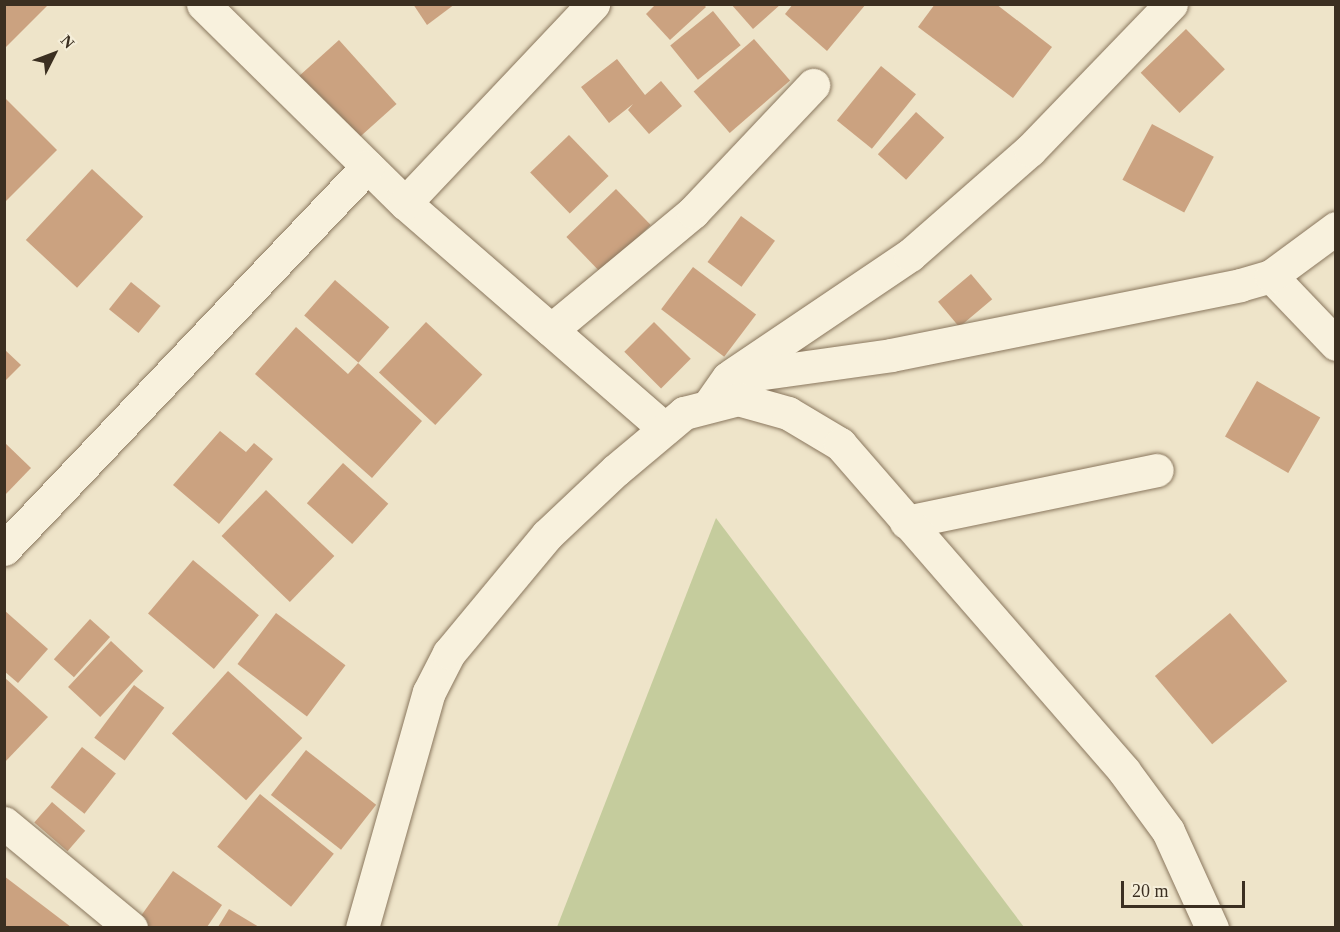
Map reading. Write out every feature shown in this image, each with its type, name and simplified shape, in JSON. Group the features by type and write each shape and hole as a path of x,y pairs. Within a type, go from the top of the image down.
{"street":[{"path":"203,4 405,203 665,429"},
{"path":"405,203 593,4"},
{"path":"362,927 429,692 449,653 547,535 665,429 910,255 1030,150 1171,4"},
{"path":"551,330 693,212 813,85"},
{"path":"4,549 368,166"},
{"path":"719,390 941,346 1271,276 1335,228"},
{"path":"1271,276 1335,344"},
{"path":"719,390 738,399 788,412 830,433 1124,771 1168,831 1212,927"},
{"path":"906,522 1157,470"},
{"path":"4,823 131,927"}],"green space":[{"path":"716,518 1024,927 557,927"}],"building":[{"path":"413,4 455,4 427,25"},
{"path":"656,4 703,4 706,7 670,40 646,14"},
{"path":"731,4 781,4 753,29"},
{"path":"793,4 866,4 827,51 785,14"},
{"path":"935,4 996,4 1052,47 1013,98 918,27"},
{"path":"4,5 48,5 4,49"},
{"path":"713,11 741,45 698,80 670,46"},
{"path":"1186,29 1225,69 1180,113 1141,73"},
{"path":"754,39 790,81 730,133 694,91"},
{"path":"339,40 397,104 356,140 299,76"},
{"path":"617,59 645,95 661,81 682,106 649,134 628,110 633,104 609,123 581,87"},
{"path":"881,66 916,94 872,149 837,120"},
{"path":"4,97 57,150 4,203"},
{"path":"916,112 944,137 906,180 878,154"},
{"path":"1152,124 1214,157 1184,212 1122,180"},
{"path":"569,135 609,176 570,214 530,173"},
{"path":"92,169 143,217 77,288 26,240"},
{"path":"616,189 651,225 601,273 566,237"},
{"path":"741,216 775,241 741,287 707,262"},
{"path":"693,267 756,315 724,357 661,309"},
{"path":"971,274 992,299 959,327 938,302"},
{"path":"335,280 389,327 359,363 304,315"},
{"path":"131,282 161,306 139,333 109,309"},
{"path":"426,322 482,375 435,425 379,372"},
{"path":"654,322 691,359 661,388 624,352"},
{"path":"296,327 348,374 358,363 422,421 372,478 255,374"},
{"path":"4,349 21,365 4,382"},
{"path":"1257,381 1320,418 1288,473 1225,436"},
{"path":"220,431 246,452 254,443 273,459 219,524 173,485"},
{"path":"4,442 31,468 4,496"},
{"path":"343,463 388,504 352,544 307,503"},
{"path":"266,490 334,556 290,602 222,536"},
{"path":"193,560 259,615 214,669 148,614"},
{"path":"4,610 48,649 18,683 4,671"},
{"path":"276,613 345,665 307,716 237,664"},
{"path":"1230,613 1287,681 1212,744 1155,676"},
{"path":"90,619 110,637 74,677 54,659"},
{"path":"111,641 143,671 100,717 68,687"},
{"path":"228,671 302,738 246,800 172,733"},
{"path":"4,677 48,717 4,763"},
{"path":"134,685 164,708 125,761 94,738"},
{"path":"82,747 116,773 84,814 51,787"},
{"path":"306,750 376,805 341,850 271,795"},
{"path":"260,794 334,854 291,907 217,847"},
{"path":"52,802 85,831 67,851 34,822"},
{"path":"173,871 222,905 207,927 149,927 138,920"},
{"path":"4,876 71,927 4,927"},
{"path":"229,909 259,927 218,927"}]}
